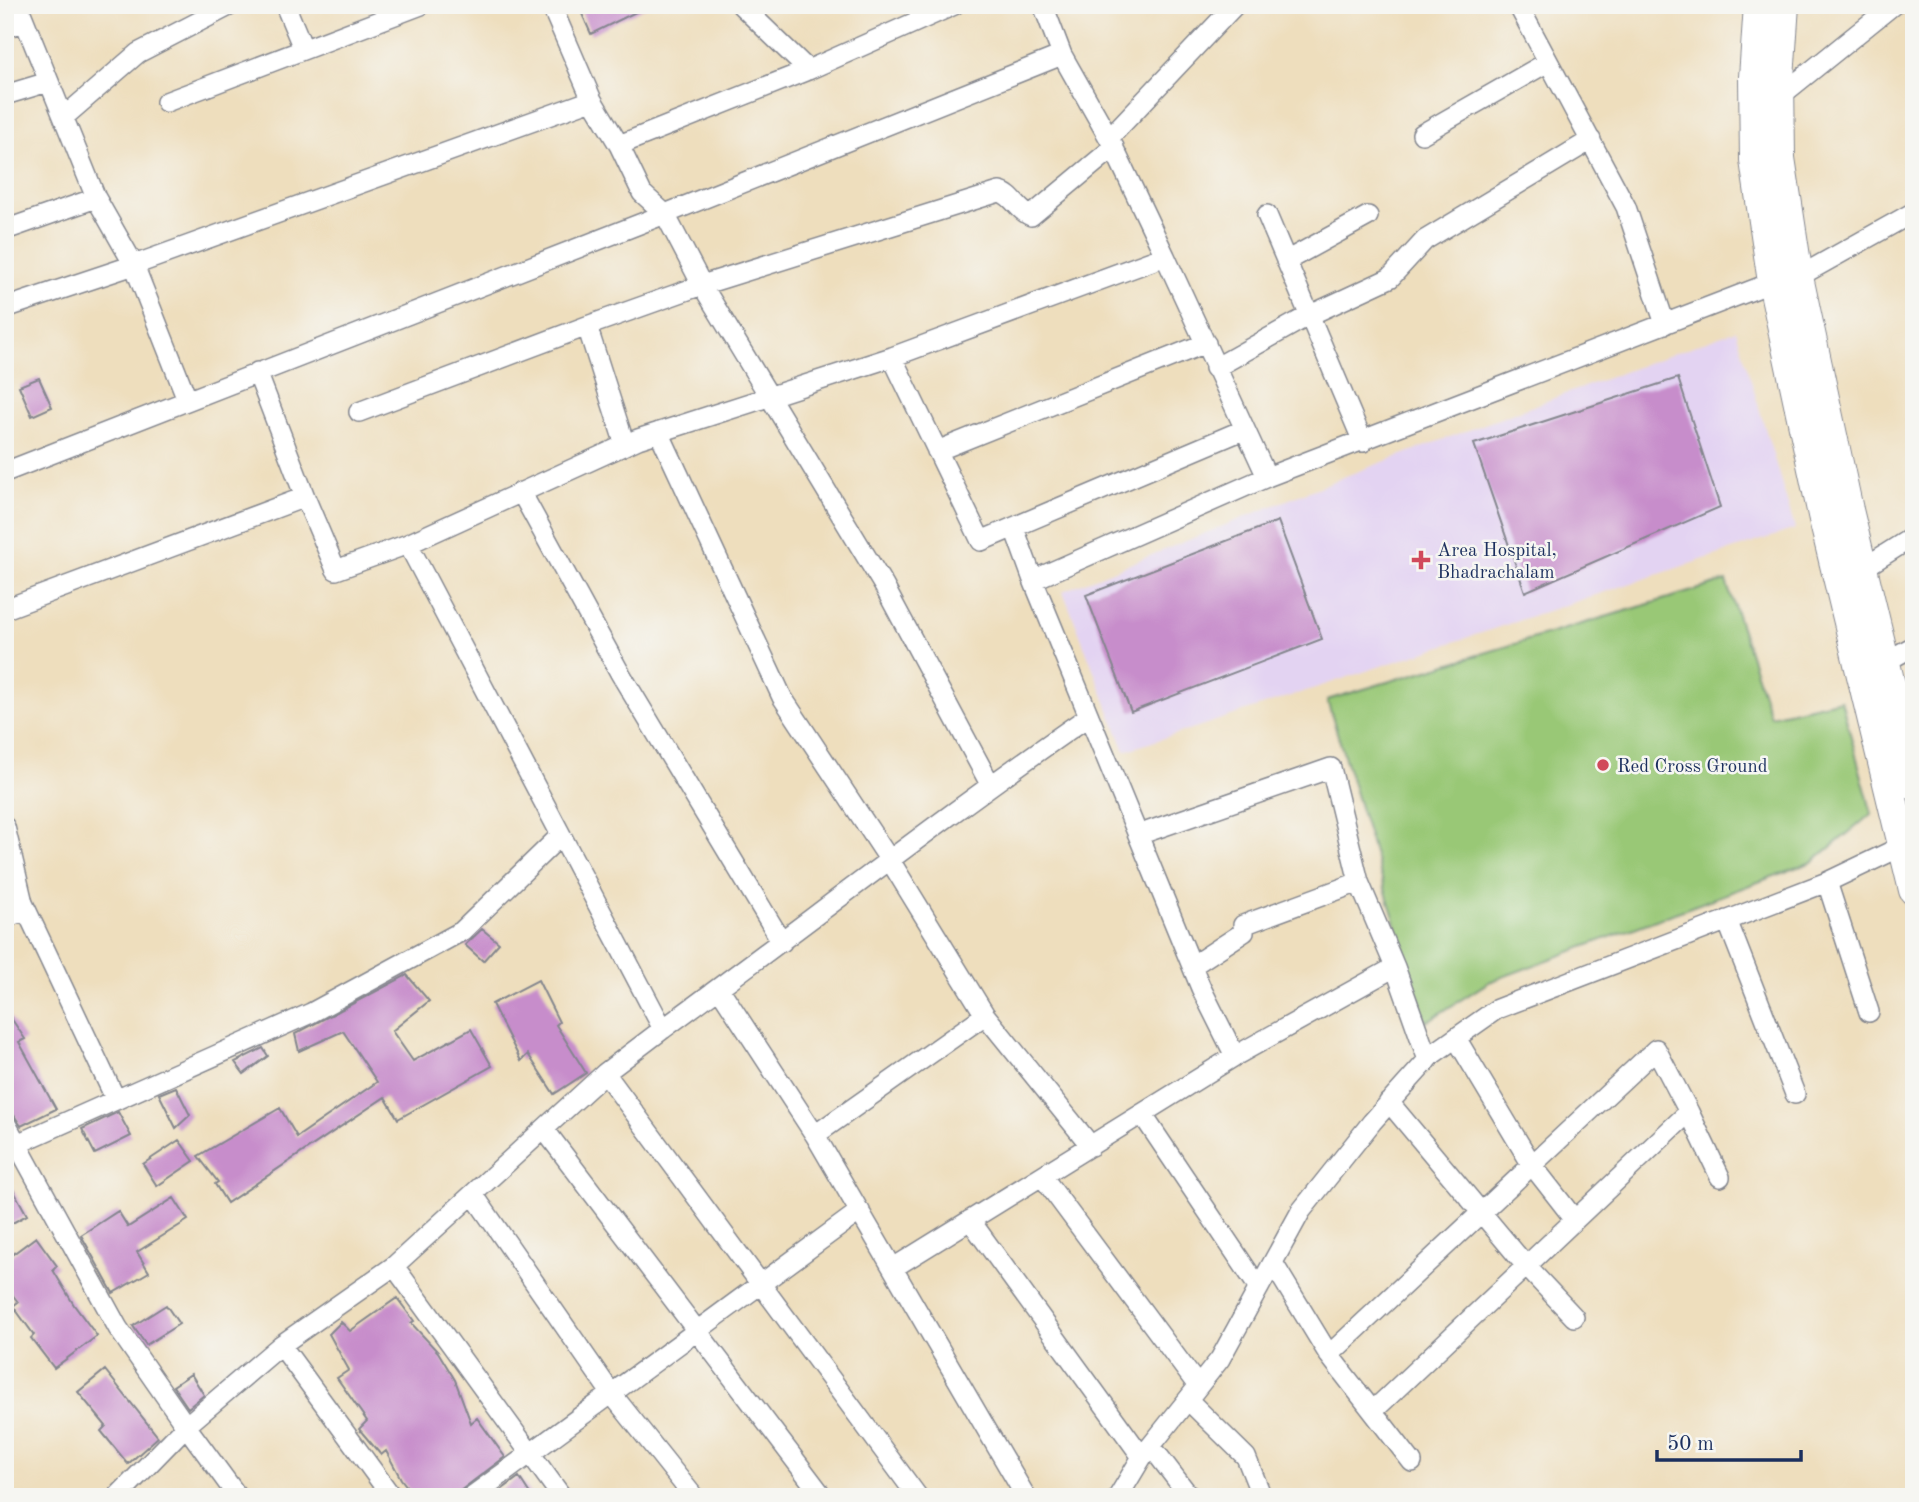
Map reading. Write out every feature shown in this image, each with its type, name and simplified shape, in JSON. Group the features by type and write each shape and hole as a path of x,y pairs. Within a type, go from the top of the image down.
{"highway":[{"path":"1759,5 1754,77 1755,160 1885,662 1901,757 1914,890"},
{"path":"1784,5 1779,97 1786,279 1823,516 1901,757 1914,784"}],"street":[{"path":"64,117 138,53 231,5"},
{"path":"285,5 303,48"},
{"path":"166,102 421,5"},
{"path":"551,5 592,100 619,145 642,193 665,214 702,285 884,586 990,784"},
{"path":"741,5 808,70"},
{"path":"619,145 808,70 923,11 954,5"},
{"path":"1043,5 1062,55 1112,142 1206,343 1214,368 1267,477"},
{"path":"359,412 702,285 999,192 1007,194 1024,214 1031,216 1112,142 1235,5"},
{"path":"1518,5 1626,207 1665,324"},
{"path":"1779,97 1892,5"},
{"path":"5,28 21,13 96,198 134,265 187,399"},
{"path":"5,472 665,214 1062,55"},
{"path":"1422,134 1548,62"},
{"path":"5,95 48,82"},
{"path":"5,307 134,265 592,100"},
{"path":"1214,368 1308,316 1390,278 1424,240 1591,140"},
{"path":"5,230 96,198"},
{"path":"1033,580 1267,477 1786,279 1914,212"},
{"path":"1267,215 1363,442"},
{"path":"1286,261 1368,216"},
{"path":"257,372 336,570 408,544 659,432 892,356 1166,256"},
{"path":"587,326 625,445"},
{"path":"937,452 1206,343"},
{"path":"892,356 981,541 1243,430"},
{"path":"659,432 782,697 891,862 985,1015 1091,1146"},
{"path":"521,492 620,673 782,942"},
{"path":"5,609 305,497"},
{"path":"1014,528 1192,966 1235,1056"},
{"path":"1862,569 1914,536"},
{"path":"408,544 663,1029"},
{"path":"1885,662 1914,646"},
{"path":"117,1497 186,1426 281,1345 394,1266 605,1073 891,862 990,784 1089,716"},
{"path":"1138,835 1331,768 1359,882 1395,967 1428,1060"},
{"path":"5,827 26,910 116,1100"},
{"path":"17,1144 311,1013 462,931 561,835"},
{"path":"1118,1497 1146,1451 1220,1359 1301,1211 1389,1102 1428,1060 1497,1009 1827,882 1908,842"},
{"path":"1192,966 1244,932 1243,925 1359,882"},
{"path":"1827,882 1869,1012"},
{"path":"5,918 26,910"},
{"path":"1727,920 1795,1094"},
{"path":"893,1268 1235,1056 1395,967"},
{"path":"719,988 815,1135 1026,1497"},
{"path":"815,1135 985,1015"},
{"path":"1456,1038 1532,1164 1575,1220"},
{"path":"1329,1355 1656,1049 1720,1177"},
{"path":"605,1073 918,1497"},
{"path":"1389,1102 1527,1266 1574,1317"},
{"path":"1373,1411 1689,1112"},
{"path":"1142,1114 1259,1288"},
{"path":"5,1122 118,1328 238,1497"},
{"path":"544,1129 823,1497"},
{"path":"1042,1176 1193,1393 1246,1457 1262,1497"},
{"path":"473,1194 611,1393 694,1497"},
{"path":"471,1497 860,1211"},
{"path":"970,1220 1146,1451 1190,1497"},
{"path":"1273,1262 1329,1355 1412,1462"},
{"path":"394,1266 562,1497"},
{"path":"281,1345 392,1497"}],"shaded area":[{"name":"Area Hospital, Bhadrachalam","path":"1736,330 1795,529 1125,751 1063,591 1351,474"}],"green space":[{"name":"Red Cross Ground","path":"1726,581 1770,716 1841,700 1872,814 1812,862 1489,982 1426,1022 1327,700"}],"building":[{"path":"578,5 650,5 591,34"},
{"path":"39,378 52,407 32,416 19,386"},
{"path":"1678,378 1720,507 1525,592 1474,444"},
{"path":"1278,521 1322,639 1131,712 1086,595"},
{"path":"482,929 499,943 483,961 465,945"},
{"path":"407,975 429,1001 392,1031 413,1061 471,1029 492,1066 398,1119 385,1097 227,1203 215,1184 218,1182 198,1156 280,1108 297,1137 377,1082 343,1031 299,1051 295,1034"},
{"path":"538,980 559,1022 556,1025 586,1073 554,1094 528,1054 521,1061 492,1004"},
{"path":"5,1009 25,1039 19,1042 56,1109 21,1126 12,1112 5,1110"},
{"path":"263,1048 268,1056 244,1074 235,1062"},
{"path":"176,1087 190,1115 176,1128 159,1094"},
{"path":"118,1112 131,1136 95,1154 82,1129"},
{"path":"179,1140 194,1161 157,1186 143,1164"},
{"path":"5,1175 27,1215 5,1227"},
{"path":"174,1198 188,1220 137,1252 149,1272 113,1293 81,1235 118,1211 128,1227"},
{"path":"36,1237 57,1266 53,1270 74,1305 97,1336 54,1368 31,1338 34,1335 13,1306 18,1302 5,1285 5,1260"},
{"path":"397,1298 414,1321 411,1323 438,1352 455,1380 471,1423 477,1418 505,1457 452,1497 415,1497 401,1479 386,1451 381,1455 359,1429 367,1421 337,1378 349,1370 329,1334 341,1322 350,1331"},
{"path":"166,1305 179,1324 146,1345 133,1326"},
{"path":"105,1370 158,1437 128,1464 101,1431 106,1426 78,1392"},
{"path":"191,1374 204,1395 188,1408 173,1386"},
{"path":"519,1477 532,1497 492,1497"}],"place":[{"name":"Area Hospital, Bhadrachalam","path":"1421,560"},
{"name":"Red Cross Ground","path":"1603,765"}]}
